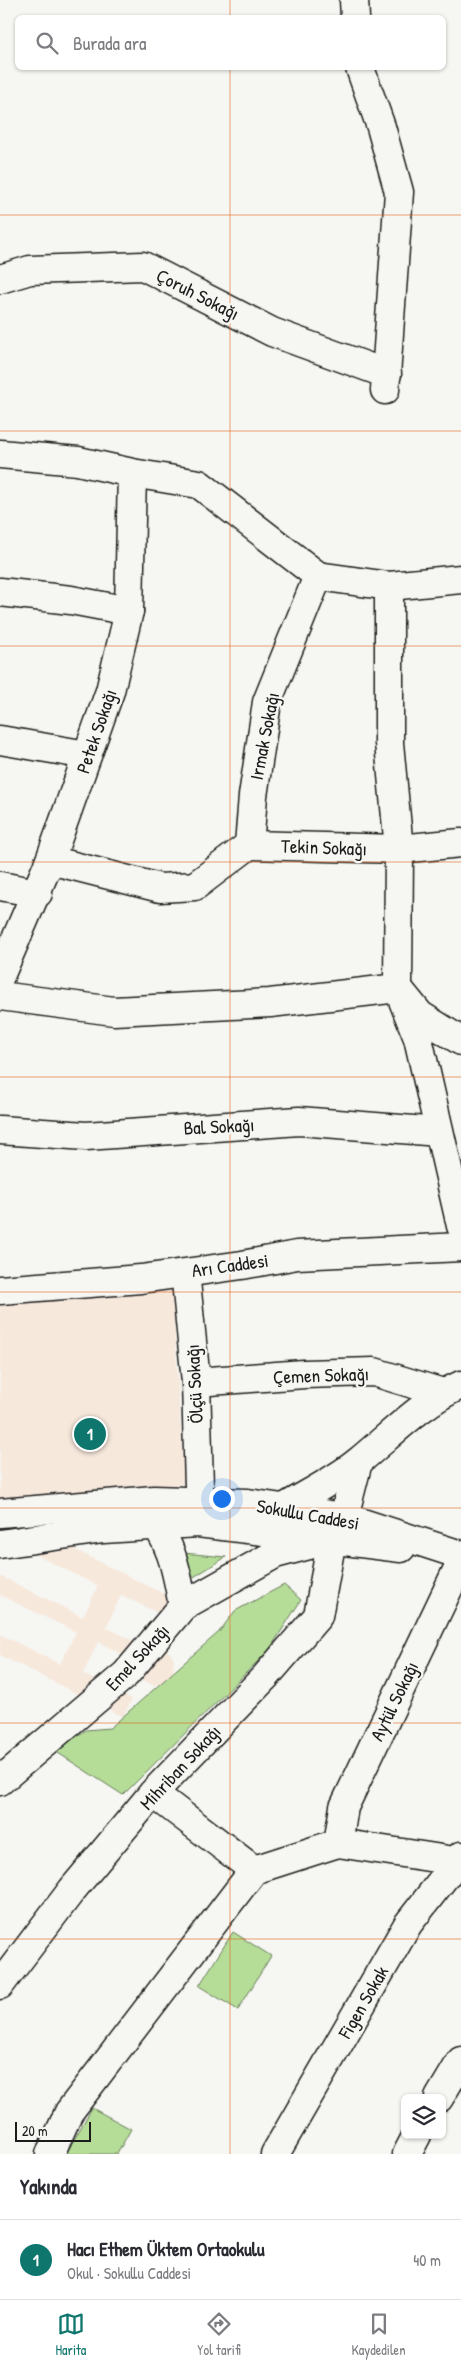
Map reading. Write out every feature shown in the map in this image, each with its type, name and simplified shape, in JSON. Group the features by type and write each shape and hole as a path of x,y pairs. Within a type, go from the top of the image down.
{"street":[{"path":"354,0 355,15"},
{"name":"Çoruh Sokağı","path":"0,279 30,270 143,266 272,332 386,383 399,192 381,127 361,70"},
{"path":"0,454 78,461 132,473 199,484 318,576 389,586 461,579"},
{"name":"Petek Sokağı","path":"0,976 38,893 110,691 129,611 132,473"},
{"name":"Irmak Sokağı","path":"249,845 252,796 267,702 318,576"},
{"path":"389,586 389,743 399,849 398,988 418,1038 461,1226"},
{"path":"0,592 71,600 129,611"},
{"path":"0,740 87,755"},
{"name":"Tekin Sokağı","path":"249,845 399,849 461,843"},
{"path":"50,860 160,888 195,886 249,845"},
{"path":"0,886 38,893"},
{"path":"0,996 114,1011 270,1003 398,988"},
{"path":"398,988 420,1014 461,1041"},
{"name":"Bal Sokağı","path":"0,1130 86,1136 299,1121 439,1132"},
{"name":"Arı Caddesi","path":"0,1290 140,1279 242,1265 297,1255 461,1247"},
{"name":"Ölçü Sokağı","path":"186,1281 196,1382 199,1487"},
{"name":"Çemen Sokağı","path":"196,1382 304,1374 374,1372 452,1389"},
{"path":"284,1508 358,1462 386,1437 452,1389"},
{"name":"Mihriban Sokağı","path":"0,1985 72,1890 153,1793 266,1676 318,1616 338,1528 358,1462"},
{"name":"Sokullu Caddesi","path":"0,1513 154,1500 248,1503 284,1508 338,1528 461,1555"},
{"name":"Emel Sokağı","path":"0,1782 126,1674 182,1606 175,1562 158,1525 137,1501"},
{"name":"Sokullu Caddesi","path":"0,1544 103,1529 198,1522 338,1528"},
{"path":"182,1606 275,1554 338,1528"},
{"name":"Aytül Sokağı","path":"338,1843 344,1807 461,1562"},
{"path":"153,1793 254,1870"},
{"path":"50,2154 69,2112 254,1870 338,1843 460,1860"},
{"name":"Figen Sokak","path":"275,2154 408,1924 460,1860"},
{"path":"441,2094 461,2061"},
{"path":"407,2154 415,2139"}],"shaded area":[{"path":"172,1284 184,1484 0,1502 0,1297"},
{"path":"0,1512 178,1601 168,1618 121,1595 106,1627 146,1647 165,1648 170,1653 174,1659 173,1672 170,1678 160,1684 153,1685 142,1680 138,1675 136,1661 98,1642 83,1674 132,1699 123,1717 0,1655 0,1634 60,1664 76,1632 0,1595 0,1576 83,1617 98,1586 0,1537"}],"green space":[{"path":"183,1553 226,1557 192,1578"},
{"path":"284,1585 301,1600 269,1650 123,1795 55,1751 86,1730 110,1728 219,1632 235,1611"},
{"path":"233,1932 271,1956 238,2010 199,1986"},
{"path":"92,2108 131,2129 117,2154 66,2154"}],"place":[{"name":"Hacı Ethem Üktem Ortaokulu","path":"90,1434"}]}
